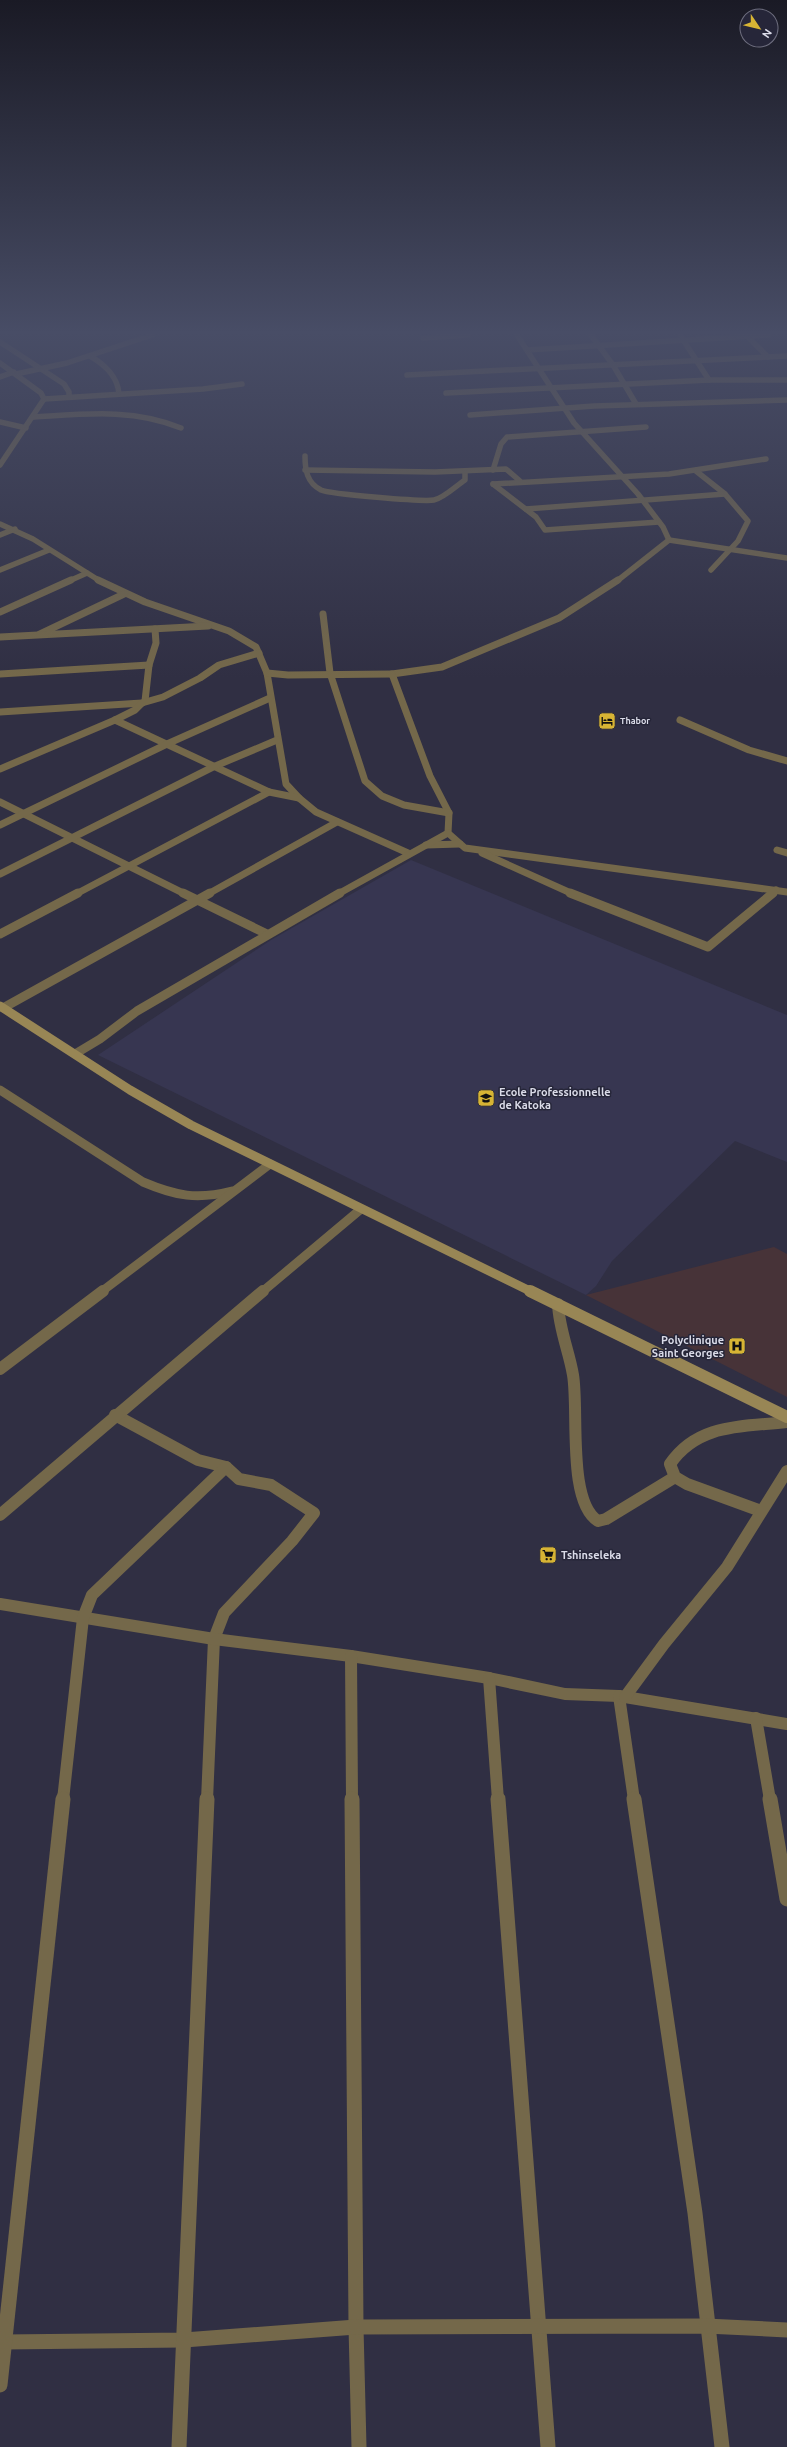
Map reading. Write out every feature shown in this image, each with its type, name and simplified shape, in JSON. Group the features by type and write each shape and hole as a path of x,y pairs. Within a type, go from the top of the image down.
{"street":[{"path":"0,465 11,449"},
{"path":"493,470 499,449"},
{"path":"597,449 641,499 668,533 669,540"},
{"path":"305,456 305,470 314,486 330,492 431,500 460,484 464,480 465,472"},
{"path":"659,522 640,525 545,530 536,517 493,485 520,481 621,477 696,471 766,459"},
{"path":"305,470 465,472 509,469 520,481"},
{"path":"696,471 725,494 748,521 747,527 731,549 711,570"},
{"path":"526,509 641,499 725,494"},
{"path":"0,520 3,525 14,529 124,594 241,636 256,647 267,673 277,740 286,784 299,798 316,812 408,853"},
{"path":"0,535 14,529"},
{"path":"267,673 288,675 330,673 392,674 442,667 559,618 607,589 669,540 787,558"},
{"path":"0,570 49,550"},
{"path":"0,612 87,573"},
{"path":"38,635 124,594"},
{"path":"323,614 328,642 330,673 361,771 370,786 393,800 414,808 433,813 449,813"},
{"path":"0,637 213,625"},
{"path":"0,769 115,720 135,710 144,702 149,665 156,643 155,629"},
{"path":"0,712 144,702 163,697 232,660 259,653"},
{"path":"0,674 149,665"},
{"path":"392,674 430,776 449,813 448,833"},
{"path":"0,826 166,744 270,698"},
{"path":"115,720 269,792 299,798"},
{"path":"680,720 743,747 787,761"},
{"path":"0,874 214,767 277,740"},
{"path":"0,934 269,792"},
{"path":"0,802 267,934"},
{"path":"337,822 1,1007 159,1108 361,1209 787,1417"},
{"path":"448,833 460,844 546,883 708,947 776,890"},
{"path":"75,1054 100,1039 137,1011 176,990 267,934 408,853 426,845 435,838 448,833"},
{"path":"426,845 460,844"},
{"path":"474,850 787,892"},
{"path":"777,850 787,853"},
{"path":"0,1090 119,1170 166,1192 201,1198 224,1194 243,1186"},
{"path":"0,1369 270,1164"},
{"path":"0,1516 115,1415 361,1209"},
{"path":"558,1304 559,1322 573,1376 575,1442 583,1504 590,1516 598,1521 606,1519 675,1477"},
{"path":"115,1415 198,1460 226,1467 239,1479 271,1484 314,1513 302,1529 224,1613 217,1626 214,1639 179,2447"},
{"path":"762,1511 687,1484 675,1477 670,1464 674,1454 693,1441 729,1427 787,1422"},
{"path":"0,2385 82,1618 92,1595 106,1580 226,1467"},
{"path":"722,2447 706,2326 695,2213 622,1697 726,1567 746,1538 787,1471"},
{"path":"0,1604 214,1639 351,1656 489,1678 565,1694 622,1697 787,1724"},
{"path":"351,1656 356,2327 359,2447"},
{"path":"489,1678 548,2447"},
{"path":"756,1718 787,1899"},
{"path":"4,2342 184,2340 356,2327 706,2326 787,2330"}],"shaded area":[{"name":"Ecole Professionnelle de Katoka","path":"411,860 787,1015 787,1162 735,1141 612,1261 596,1286 586,1295 98,1055 271,940"},
{"name":"Polyclinique Saint Georges","path":"774,1247 787,1254 787,1397 586,1295"}],"place":[{"name":"Thabor","path":"607,721"},
{"name":"Ecole Professionnelle de Katoka","path":"486,1098"},
{"name":"Polyclinique Saint Georges","path":"737,1346"},
{"name":"Tshinseleka","path":"548,1555"}]}
